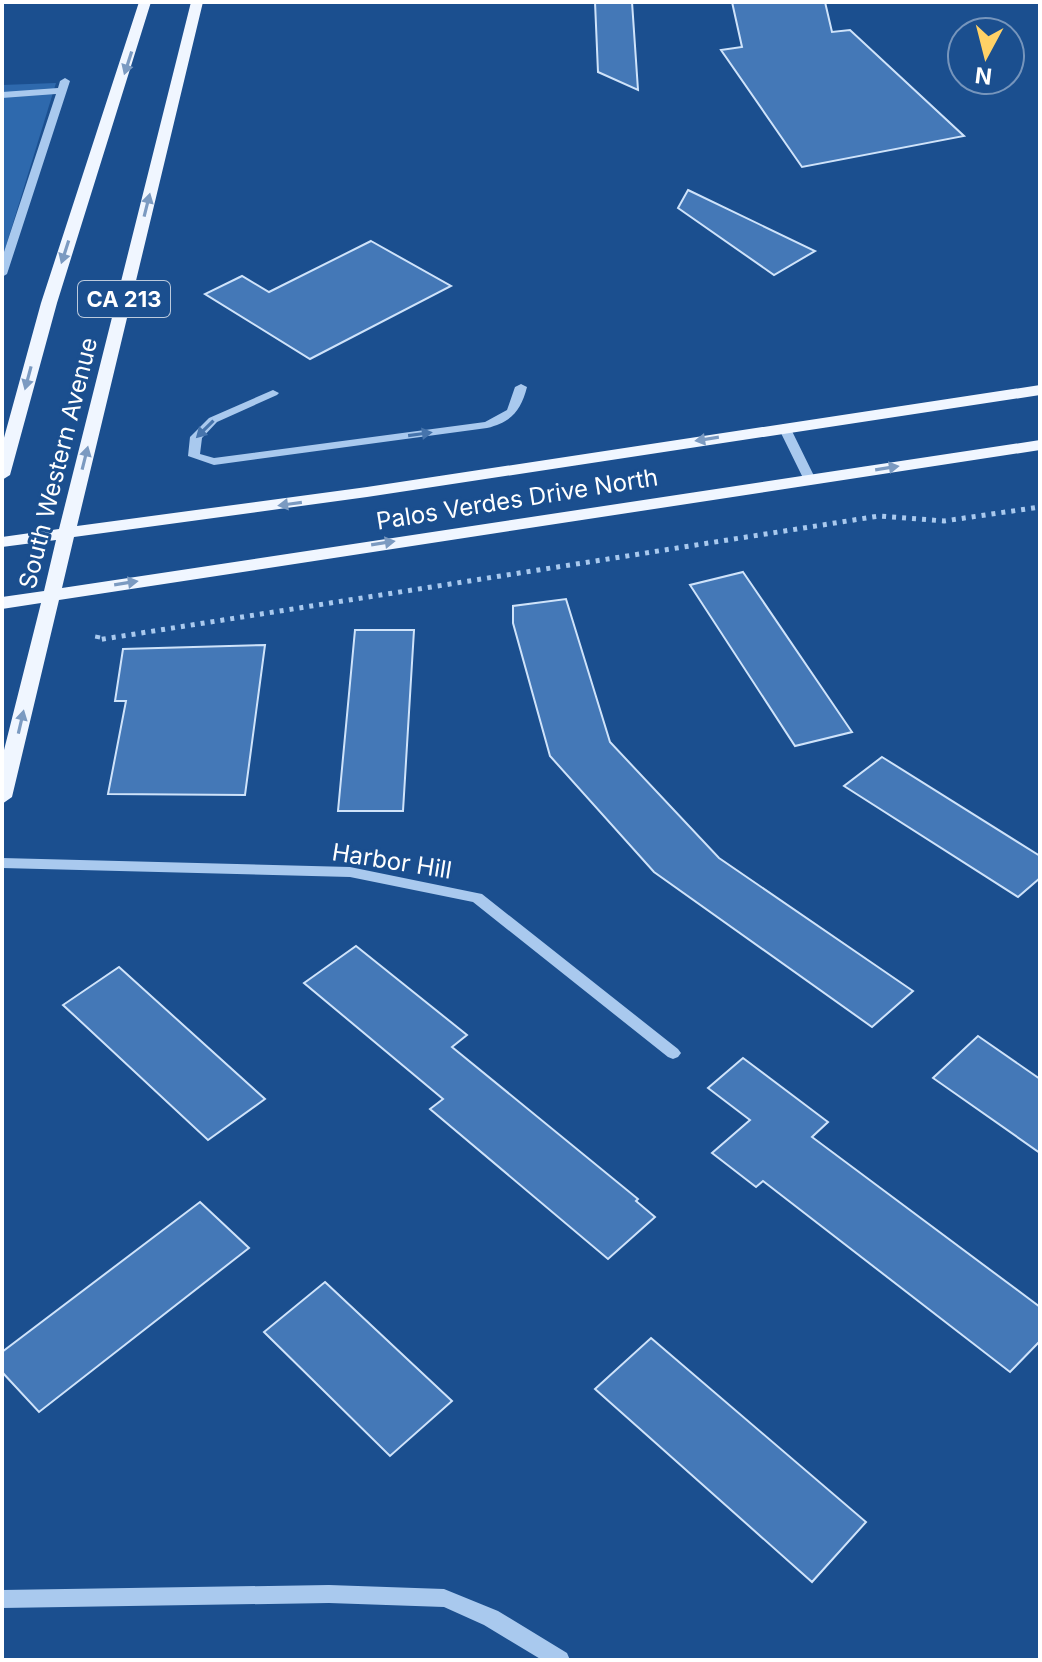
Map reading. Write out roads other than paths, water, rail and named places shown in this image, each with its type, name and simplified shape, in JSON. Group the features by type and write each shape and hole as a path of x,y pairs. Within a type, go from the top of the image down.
{"main road":[{"name":"South Western Avenue","path":"2,475 49,303 145,2"},
{"name":"South Western Avenue","path":"2,797 197,2"},
{"name":"Palos Verdes Drive North","path":"2,542 367,492 1040,390"},
{"name":"Palos Verdes Drive North","path":"2,603 1040,445"}],"street":[{"path":"2,95 63,86 2,274"},
{"path":"273,393 213,420 196,437 194,456 214,462 487,425 511,417 517,408 521,387"},
{"path":"784,427 810,480"},
{"name":"Harbor Hill","path":"2,863 350,872 477,898 673,1053"},
{"path":"2,1599 329,1594 444,1598 491,1618 560,1660"}]}
